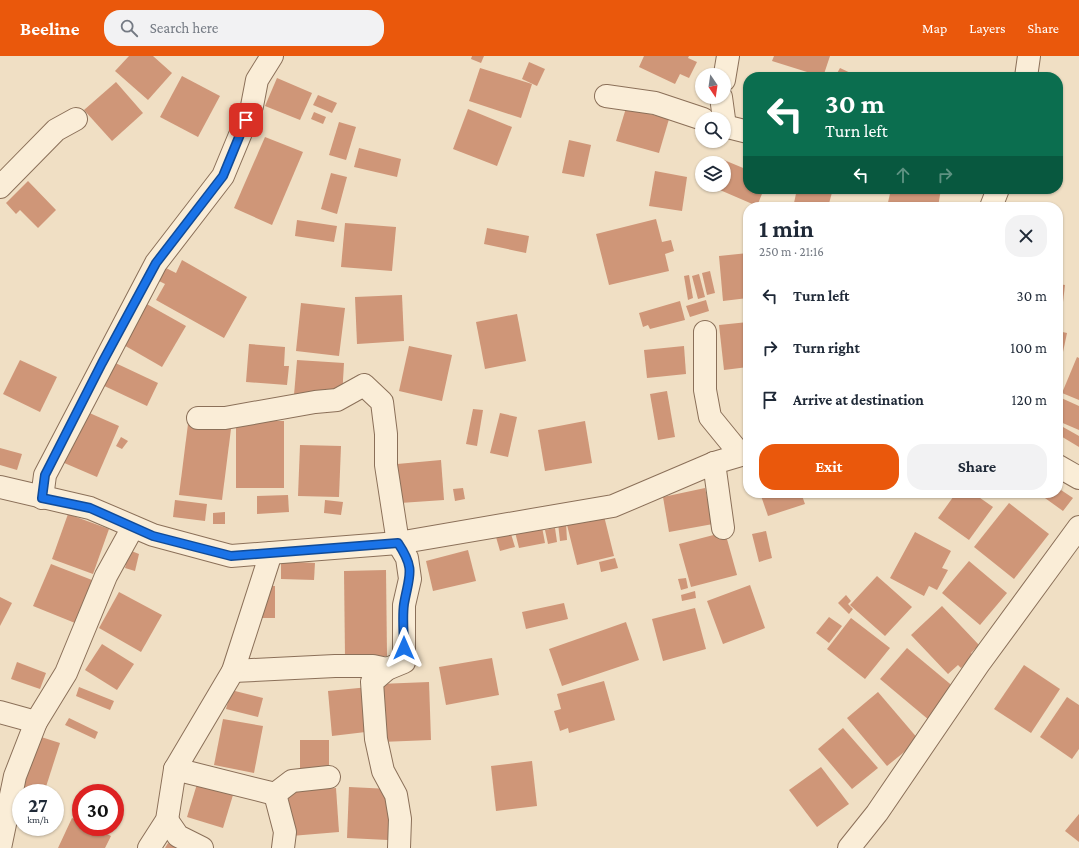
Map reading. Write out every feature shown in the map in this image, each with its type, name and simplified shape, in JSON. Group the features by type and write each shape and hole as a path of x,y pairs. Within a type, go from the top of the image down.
{"street":[{"path":"42,498 45,475 156,263 223,176 252,106 257,80 272,56"},
{"path":"726,68 728,56"},
{"path":"1027,72 1029,56"},
{"path":"606,96 655,103 695,116"},
{"path":"0,187 56,130 76,119"},
{"path":"731,126 743,130"},
{"path":"705,332 706,390 710,417 743,452"},
{"path":"198,418 225,418 337,400 364,385 382,402 386,434 386,465 398,543 407,558 410,579 404,606 404,662 387,669 372,682 377,746 383,771 396,795 400,819 399,848"},
{"path":"0,487 90,508 153,536 231,556 398,543 613,506 714,463 743,455"},
{"path":"714,463 723,528"},
{"path":"1063,469 1079,478"},
{"path":"0,848 15,776 36,722 66,673 106,576 133,527"},
{"path":"849,848 877,813 978,665 1079,527"},
{"path":"149,848 166,820 175,768 233,671 271,553"},
{"path":"233,671 350,666 373,666 387,669"},
{"path":"0,712 36,722"},
{"path":"175,768 275,794"},
{"path":"275,794 292,781 329,777"},
{"path":"275,794 286,832 283,848"},
{"path":"166,820 178,836 202,848"}],"building":[{"path":"129,56 153,56 172,73 148,100 115,71"},
{"path":"472,56 484,56 481,63 471,59"},
{"path":"644,56 689,56 688,58 697,62 689,78 680,74 675,84 639,67"},
{"path":"774,56 830,56 825,72 807,72 772,61"},
{"path":"529,62 545,69 537,86 522,79"},
{"path":"480,68 532,84 521,118 469,101"},
{"path":"840,68 848,72 838,72"},
{"path":"182,76 220,96 198,137 160,117"},
{"path":"277,78 312,93 300,120 265,106"},
{"path":"116,82 143,113 112,141 84,110"},
{"path":"318,95 337,103 332,113 313,105"},
{"path":"626,108 669,119 659,153 616,141"},
{"path":"468,109 512,127 497,166 453,149"},
{"path":"314,112 326,117 323,124 311,119"},
{"path":"339,122 356,127 346,160 329,155"},
{"path":"265,137 303,152 272,225 234,208"},
{"path":"569,140 591,145 584,177 562,173"},
{"path":"359,148 401,159 397,177 354,167"},
{"path":"731,163 743,168 743,194 762,194 759,202 748,202 725,192 731,192"},
{"path":"655,171 687,177 682,211 649,206"},
{"path":"331,173 347,177 337,214 321,209"},
{"path":"28,181 56,210 38,228 20,210 16,214 6,203"},
{"path":"796,194 832,194 829,202 794,202"},
{"path":"890,194 940,194 939,202 888,202"},
{"path":"656,219 662,242 671,240 674,251 665,254 669,271 609,285 596,234"},
{"path":"297,220 337,226 334,242 295,236"},
{"path":"345,223 396,227 392,271 341,267"},
{"path":"487,228 529,236 526,253 484,244"},
{"path":"743,254 743,299 723,301 719,256"},
{"path":"182,260 247,297 224,338 156,300 165,284 159,281 166,268 176,273"},
{"path":"710,271 715,293 707,295 702,273"},
{"path":"699,274 705,297 698,299 692,276"},
{"path":"689,275 693,298 688,300 684,276"},
{"path":"1063,285 1065,285 1063,302"},
{"path":"402,295 404,341 357,344 355,297"},
{"path":"706,300 709,311 690,317 686,306"},
{"path":"680,301 685,320 650,329 648,325 643,327 639,313"},
{"path":"145,303 186,326 162,367 122,344"},
{"path":"301,303 345,308 339,356 296,351"},
{"path":"517,314 526,361 485,369 476,322"},
{"path":"743,323 743,368 724,370 719,325"},
{"path":"1063,332 1067,333 1063,352"},
{"path":"249,344 285,347 284,366 289,366 287,385 246,382"},
{"path":"409,346 452,355 442,401 399,391"},
{"path":"684,346 686,374 647,378 644,350"},
{"path":"1077,357 1079,358 1079,400 1063,393"},
{"path":"20,360 57,377 40,412 3,394"},
{"path":"109,360 158,383 147,406 98,383"},
{"path":"297,360 344,363 342,398 294,395"},
{"path":"667,391 675,437 658,440 650,394"},
{"path":"1063,399 1079,406 1079,430 1063,423"},
{"path":"473,409 483,410 477,446 466,444"},
{"path":"85,411 119,426 97,477 62,462"},
{"path":"500,413 517,417 508,457 490,453"},
{"path":"236,421 284,421 284,488 236,488"},
{"path":"585,421 592,463 545,471 538,430"},
{"path":"188,424 231,429 222,500 179,495"},
{"path":"1063,427 1079,436 1079,447 1063,437"},
{"path":"121,437 128,441 122,449 116,446"},
{"path":"300,445 341,446 339,497 298,496"},
{"path":"0,448 22,454 17,470 0,465"},
{"path":"441,460 444,500 400,503 397,464"},
{"path":"463,488 465,499 455,501 453,489"},
{"path":"705,488 713,524 669,532 663,497"},
{"path":"1063,491 1073,498 1063,511 1045,498 1063,498"},
{"path":"288,495 289,512 257,514 257,496"},
{"path":"762,498 803,498 805,504 768,516"},
{"path":"952,498 980,498 993,507 969,540 938,518"},
{"path":"175,500 207,504 205,521 173,517"},
{"path":"325,500 343,502 341,515 324,513"},
{"path":"1009,503 1049,534 1014,579 974,547"},
{"path":"225,512 225,524 213,524 213,513"},
{"path":"68,514 109,529 93,574 52,559"},
{"path":"604,516 614,556 577,565 567,525"},
{"path":"558,523 566,523 567,540 560,541"},
{"path":"542,527 545,543 519,548 515,532"},
{"path":"555,528 557,542 548,544 545,530"},
{"path":"766,531 772,558 759,562 752,534"},
{"path":"725,532 737,575 691,587 679,544"},
{"path":"915,532 951,551 942,568 948,570 937,590 929,586 924,596 890,578"},
{"path":"511,534 515,547 500,551 496,537"},
{"path":"129,550 139,554 135,571 125,568"},
{"path":"468,550 476,581 433,591 426,561"},
{"path":"615,558 618,568 601,572 599,562"},
{"path":"281,561 315,563 314,580 281,579"},
{"path":"969,561 1007,593 980,625 942,593"},
{"path":"51,564 92,580 75,623 33,606"},
{"path":"386,570 387,656 345,657 344,571"},
{"path":"877,576 912,607 885,636 850,605"},
{"path":"686,578 688,588 681,590 678,579"},
{"path":"750,585 765,628 723,644 707,601"},
{"path":"262,586 275,586 275,618 262,618"},
{"path":"695,591 696,598 682,601 681,595"},
{"path":"119,592 162,615 141,652 99,628"},
{"path":"846,595 851,601 848,604 853,609 849,614 838,603"},
{"path":"0,597 12,603 0,626"},
{"path":"564,603 568,619 526,629 522,612"},
{"path":"942,606 979,645 971,653 974,656 961,668 958,665 948,674 911,635"},
{"path":"695,608 706,649 663,661 652,619"},
{"path":"829,617 842,626 829,643 816,633"},
{"path":"851,618 890,648 865,679 827,649"},
{"path":"626,622 639,660 562,686 549,649"},
{"path":"102,644 134,664 117,690 85,670"},
{"path":"907,648 955,688 929,720 880,679"},
{"path":"492,658 499,695 446,705 439,667"},
{"path":"17,662 46,673 40,689 11,679"},
{"path":"1024,665 1060,689 1031,733 994,709"},
{"path":"604,681 615,720 569,733 568,728 560,731 554,711 561,709 557,694"},
{"path":"429,682 431,740 381,742 379,684"},
{"path":"79,687 114,701 110,710 76,696"},
{"path":"369,687 374,731 332,736 328,691"},
{"path":"231,690 263,698 258,717 226,709"},
{"path":"878,692 919,740 887,766 847,718"},
{"path":"1067,697 1079,705 1079,749 1072,759 1040,737"},
{"path":"69,718 98,732 95,739 65,725"},
{"path":"223,719 263,726 254,773 214,765"},
{"path":"843,728 878,768 852,789 818,749"},
{"path":"38,736 60,743 47,784 23,784"},
{"path":"300,740 329,740 329,775 300,774"},
{"path":"532,761 537,806 496,811 491,766"},
{"path":"821,767 849,804 817,827 789,790"},
{"path":"197,784 233,795 223,828 187,817"},
{"path":"349,787 390,789 388,840 347,838"},
{"path":"336,788 339,832 291,836 288,792"},
{"path":"1079,814 1079,842 1065,831"},
{"path":"72,818 72,836 111,836 105,848 58,848"},
{"path":"168,843 176,848 165,848"}],"route":[{"path":"246,120 223,176 156,263 102,363 45,475 42,498 90,508 153,536 231,556 398,543 407,558 410,579 404,606 404,648"}]}
